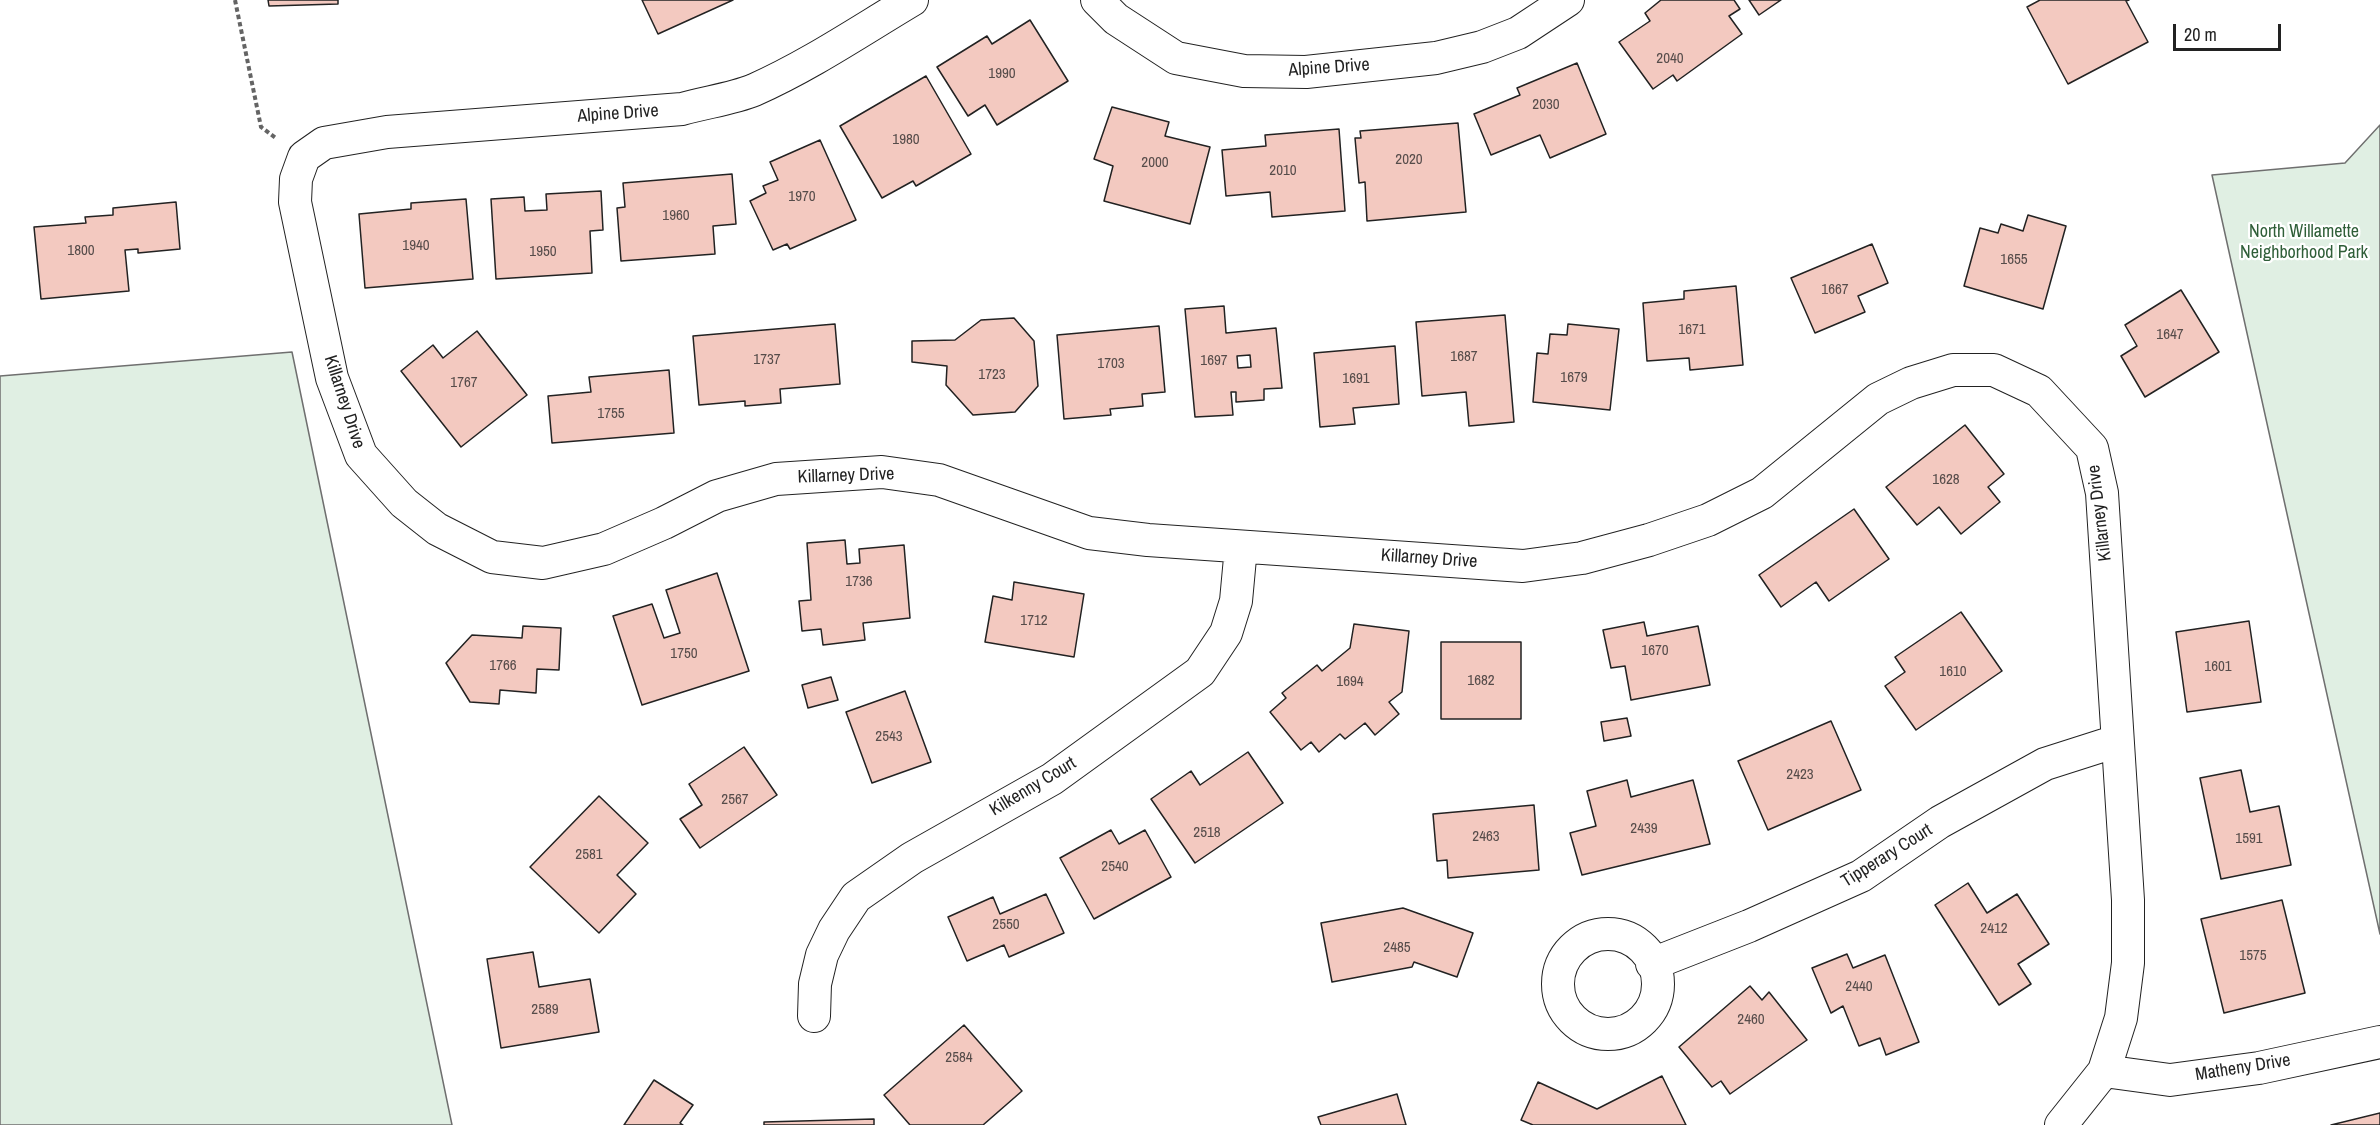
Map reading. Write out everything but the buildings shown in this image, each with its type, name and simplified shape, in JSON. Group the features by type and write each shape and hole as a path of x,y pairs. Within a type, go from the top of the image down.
{"street":[{"name":"Alpine Drive","path":"304,157 324,143 387,132 682,109 698,105 752,91 805,64 912,0"},
{"name":"Alpine Drive","path":"1097,0 1116,19 1176,58 1244,71 1306,72 1436,58 1482,48 1518,33 1568,0"},
{"name":"Killarney Drive","path":"304,157 296,179 295,202 332,378 361,455 404,503 437,529 492,557 543,563 604,549 664,523 717,496 776,479 888,472 939,480 1089,533 1131,539 1523,566 1582,558 1649,540 1708,520 1762,493 1878,399 1911,383 1953,370 1994,370 2039,391 2092,448 2102,503 2128,900 2128,963 2121,1018 2104,1071 2061,1125"},
{"name":"Kilkenny Court","path":"814,1016 815,984 822,956 834,930 856,897 912,858 1052,779 1200,672 1226,633 1236,601 1241,547"},
{"name":"Tipperary Court","path":"1652,963 1749,926 1861,876 1940,822 2045,764 2117,741"},
{"name":"Matheny Drive","path":"2104,1071 2170,1080 2259,1068 2380,1042"}],"path":[{"path":"235,0 261,127 304,157"}],"green space":[{"name":"North Willamette Neighborhood Park","path":"2380,125 2380,934 2212,175 2345,163"},
{"path":"292,352 452,1125 0,1125 0,376"}]}
